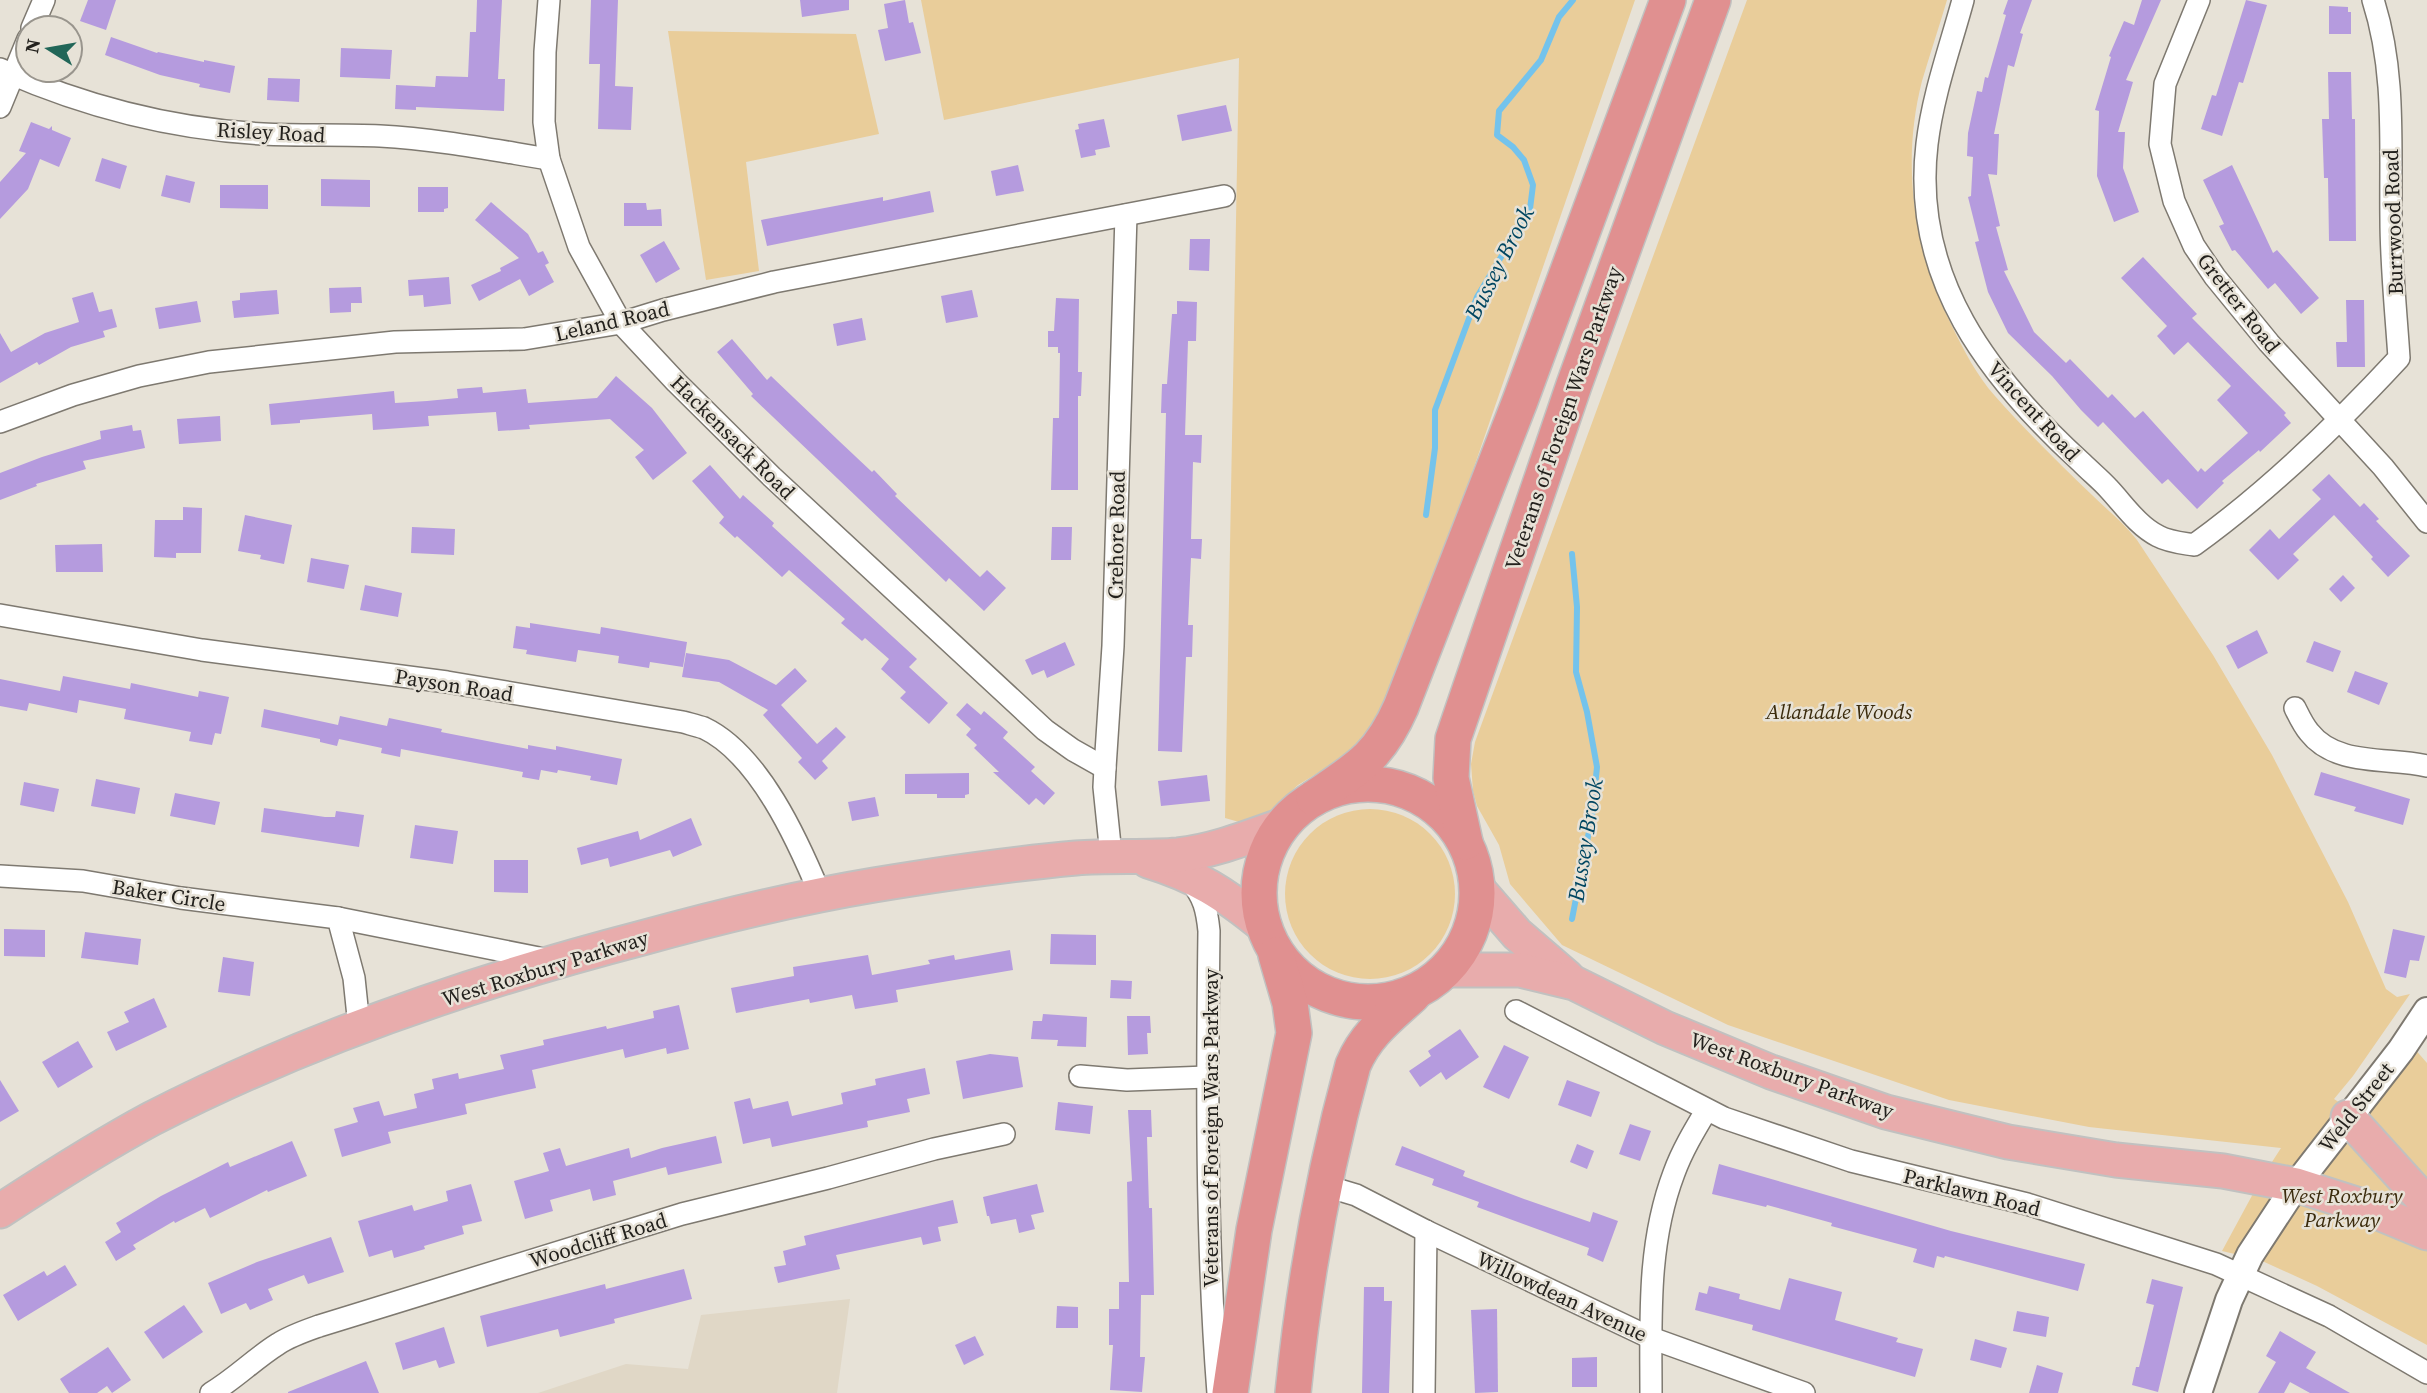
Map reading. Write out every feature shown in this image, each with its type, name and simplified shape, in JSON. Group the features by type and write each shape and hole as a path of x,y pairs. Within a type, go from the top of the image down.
{"highway":[{"name":"Veterans of Foreign Wars Parkway","path":"1314,798 1350,775 1373,755 1388,735 1401,707 1520,401 1668,0"},
{"name":"Veterans of Foreign Wars Parkway","path":"1465,842 1451,778 1453,738 1574,385 1713,0"},
{"path":"1293,1393 1310,1267 1344,1101 1359,1050 1375,1029 1418,990 1446,970 1461,950 1471,931 1478,888 1475,867 1465,842 1443,812 1422,797 1399,788 1362,783 1337,788 1314,798 1297,810 1283,825 1270,845 1262,868 1259,891 1269,936 1283,961 1296,975 1336,998 1373,1002 1392,1000 1418,990"},
{"name":"Veterans of Foreign Wars Parkway","path":"1230,1393 1251,1244 1294,1033 1290,1003 1269,936"}],"main road":[{"name":"West Roxbury Parkway","path":"0,1211 151,1120 253,1071 359,1026 555,961 820,894 1014,864 1178,855 1249,837 1283,825"},
{"name":"West Roxbury Parkway","path":"1122,856 1182,871 1220,892 1269,936"},
{"name":"West Roxbury Parkway","path":"1478,888 1517,934 1574,983"},
{"name":"West Roxbury Parkway","path":"1446,970 1520,970 1574,983 1665,1028 1771,1072 1886,1112 2008,1142 2116,1160 2223,1171 2295,1185 2362,1206 2427,1233"},
{"path":"2348,1117 2427,1204"}],"street":[{"name":"Hackensack Road","path":"548,0 544,122 549,159 579,247 621,323 772,477 1035,721 1073,750 1105,768"},
{"name":"Vincent Road","path":"1963,0 1938,90 1927,146 1926,186 1930,229 1942,279 1967,331 2005,384 2049,433 2107,486 2143,527 2160,538 2194,545 2230,519 2340,422"},
{"name":"Gretter Road","path":"2199,0 2165,84 2160,144 2174,201 2194,246 2215,277 2269,343 2383,467 2427,522"},
{"name":"Burrwood Road","path":"2340,422 2399,358 2391,222 2390,92 2383,30 2373,0"},
{"name":"Risley Road","path":"7,72 103,108 146,119 264,134 381,136 549,159"},
{"path":"0,107 7,72"},
{"name":"Leland Road","path":"0,422 86,391 139,376 209,362 395,342 524,339 621,323 774,282 1224,196"},
{"name":"Crehore Road","path":"1122,856 1104,787 1113,646 1126,215"},
{"name":"Payson Road","path":"0,615 206,650 447,682 684,722 704,729 722,740 750,765 783,815 820,894"},
{"path":"2295,708 2309,733 2340,752 2374,760 2427,766"},
{"name":"Veterans of Foreign Wars Parkway","path":"1182,871 1198,889 1207,908 1209,931 1207,1077 1211,1298 1218,1393"},
{"name":"Baker Circle","path":"0,876 83,881 181,898 338,918 555,961"},
{"path":"338,918 354,978 359,1026"},
{"name":"Parklawn Road","path":"1516,1011 1669,1089 1706,1111 1851,1161 2027,1204 2241,1274 2329,1315 2427,1373"},
{"name":"Weld Street","path":"2198,1393 2229,1300 2250,1255 2295,1185 2424,1027"},
{"path":"1080,1076 1127,1080 1207,1077"},
{"path":"1651,1393 1653,1264 1658,1230 1673,1175 1706,1111"},
{"name":"Woodcliff Road","path":"211,1393 230,1382 280,1342 319,1326 682,1214 934,1149 1004,1134"},
{"name":"Willowdean Avenue","path":"1326,1186 1356,1195 1651,1338 1804,1393"},
{"path":"1424,1393 1426,1231"}],"shaded area":[{"path":"850,1299 837,1393 538,1393 626,1364 688,1369 701,1315"}],"green space":[{"path":"921,0 1635,0 1390,711 1346,762 1321,771 1298,785 1253,826 1225,818 1239,58 944,120"},
{"name":"Allandale Woods","path":"1747,0 1947,0 1922,81 1912,143 1914,205 1927,266 1965,352 1988,388 2137,540 2213,655 2272,755 2348,902 2386,989 2397,997 2410,994 2334,1099 2363,1118 2413,1047 2427,1063 2427,1345 2317,1286 2260,1260 2222,1251 2281,1148 2089,1127 1949,1100 1728,1025 1562,945 1510,884 1499,845 1477,806 1473,791 1471,764 1475,742"},
{"path":"668,31 856,34 879,134 746,162 759,271 706,280"},
{"path":"1370,809 1403,815 1430,834 1449,861 1455,894 1449,927 1430,954 1403,973 1370,979 1337,973 1310,954 1291,927 1285,894 1291,861 1310,834 1337,815"}],"building":[{"path":"88,0 116,0 106,30 84,22 83,14"},
{"path":"477,0 502,0 498,79 505,79 504,111 416,107 416,110 395,109 396,85 435,87 436,76 468,77 470,32 476,32"},
{"path":"591,0 618,0 615,86 633,87 631,130 598,129 600,64 589,64"},
{"path":"800,0 849,0 849,10 802,17"},
{"path":"905,0 909,23 913,22 921,53 885,61 878,30 888,28 884,4"},
{"path":"2008,0 2032,0 2020,33 2023,34 2014,67 2008,65 1994,134 1999,134 1997,175 1988,174 2000,226 1996,227 2008,270 2004,271 2034,332 2066,363 2070,359 2108,398 2112,394 2135,418 2143,411 2198,472 2201,468 2205,472 2248,433 2217,400 2231,386 2188,342 2174,355 2157,336 2167,326 2121,278 2143,257 2197,314 2192,318 2286,413 2284,415 2291,423 2260,452 2259,450 2222,481 2224,483 2197,509 2168,479 2162,484 2103,422 2098,427 2081,410 2052,376 2008,333 1988,292 1975,242 1979,241 1968,197 1971,196 1973,157 1967,156 1968,133 1977,91 1982,92 1985,77 1988,78"},
{"path":"2142,0 2161,0 2126,80 2133,82 2118,132 2125,132 2123,168 2139,212 2114,222 2097,176 2099,111 2095,110 2111,57 2109,56 2124,21 2134,25"},
{"path":"2246,0 2267,5 2243,83 2239,82 2222,136 2201,129 2212,95 2216,96"},
{"path":"2329,6 2348,7 2348,12 2351,12 2351,34 2329,34"},
{"path":"111,37 157,53 235,66 230,93 199,87 200,84 160,75 105,55"},
{"path":"341,48 392,50 390,79 340,77"},
{"path":"2328,72 2351,72 2352,119 2355,119 2356,241 2329,241 2328,178 2324,178 2322,119 2329,119"},
{"path":"268,78 300,79 299,102 267,100"},
{"path":"1226,105 1232,131 1182,141 1177,115"},
{"path":"1104,119 1110,147 1095,150 1096,155 1081,158 1075,130 1079,129 1078,124"},
{"path":"31,122 49,129 52,126 52,130 71,138 59,167 40,159 28,189 0,219 0,182 26,153 19,151"},
{"path":"102,158 127,166 120,189 95,181"},
{"path":"1018,165 1024,191 996,196 991,171"},
{"path":"2232,165 2273,253 2277,250 2319,298 2301,314 2275,283 2268,289 2235,250 2232,251 2219,226 2224,224 2203,180"},
{"path":"166,175 195,182 190,203 161,196"},
{"path":"321,179 370,180 370,207 321,206"},
{"path":"220,185 268,185 268,209 220,208"},
{"path":"418,187 448,187 448,208 444,209 444,212 418,212"},
{"path":"930,191 934,212 767,246 761,220"},
{"path":"491,202 528,234 538,253 543,251 549,263 545,265 554,282 529,296 520,279 479,301 471,285 501,271 500,268 519,258 475,220"},
{"path":"624,203 646,203 647,210 661,209 662,226 624,226"},
{"path":"1190,239 1210,239 1209,271 1189,270"},
{"path":"664,241 680,269 656,283 640,255"},
{"path":"449,277 451,304 424,307 423,295 409,296 408,280"},
{"path":"361,287 362,303 351,303 351,312 330,313 329,288"},
{"path":"277,290 279,314 234,318 232,301 240,300 240,293"},
{"path":"972,290 978,317 946,323 941,296"},
{"path":"93,292 99,312 112,309 117,327 103,331 105,337 71,347 0,383 0,333 11,352 45,333 79,322 72,298"},
{"path":"1056,298 1079,299 1078,372 1082,372 1081,396 1078,396 1078,490 1051,490 1053,418 1059,418 1060,353 1058,347 1048,347 1048,331 1054,331"},
{"path":"2346,300 2364,300 2365,367 2337,367 2336,342 2347,342"},
{"path":"197,301 201,322 159,329 155,308"},
{"path":"1177,301 1197,302 1196,341 1188,341 1185,435 1202,435 1201,463 1193,462 1191,539 1202,539 1201,559 1191,558 1188,625 1193,625 1192,657 1186,657 1182,752 1158,751 1166,413 1161,413 1162,384 1167,384 1172,314 1177,314"},
{"path":"862,318 866,340 837,346 833,324"},
{"path":"732,339 767,380 771,376 872,472 874,470 897,494 895,496 980,577 987,570 1006,588 984,611 949,578 946,582 751,396 753,394 717,352"},
{"path":"616,376 652,408 687,453 653,480 635,457 644,450 610,419 529,425 530,429 498,431 496,412 428,416 429,426 373,430 372,414 271,425 269,404 394,391 395,403 427,401 458,398 457,389 482,387 483,393 526,389 528,403 597,398"},
{"path":"220,416 221,441 179,444 177,419"},
{"path":"132,425 133,431 141,430 145,448 83,461 86,469 36,484 37,486 0,500 0,473 101,439 100,431"},
{"path":"710,465 740,499 743,495 774,523 772,526 917,659 909,667 948,703 929,724 900,698 906,692 881,669 889,659 865,638 862,641 841,623 845,619 789,570 782,577 719,523 724,517 692,481"},
{"path":"2329,474 2360,507 2364,503 2379,519 2376,521 2410,556 2388,577 2334,515 2293,554 2299,560 2278,580 2249,550 2270,529 2279,539 2321,499 2312,490"},
{"path":"183,507 202,508 201,553 176,553 176,558 154,557 155,520 183,520"},
{"path":"245,515 292,525 284,564 260,559 261,555 238,551"},
{"path":"412,527 455,529 454,555 411,553"},
{"path":"1052,527 1072,527 1071,560 1051,560"},
{"path":"102,544 103,572 56,572 55,545"},
{"path":"311,558 349,565 344,589 307,582"},
{"path":"2343,575 2355,588 2341,602 2329,589"},
{"path":"365,585 402,593 398,617 360,610"},
{"path":"530,623 600,634 601,627 687,642 683,667 650,662 649,668 618,663 619,656 578,650 576,662 526,654 527,650 513,648 516,626 530,628"},
{"path":"2257,630 2268,653 2238,669 2226,646"},
{"path":"2314,641 2341,651 2333,672 2306,662"},
{"path":"1065,642 1075,665 1047,678 1044,670 1032,675 1025,660"},
{"path":"686,653 729,660 776,685 795,668 807,681 781,705 817,744 836,727 846,737 822,761 828,768 815,780 798,762 802,758 763,715 768,710 719,682 682,677"},
{"path":"2355,671 2388,683 2379,705 2347,692"},
{"path":"63,676 130,689 131,683 198,697 199,691 229,697 221,734 215,733 212,745 189,741 191,732 124,719 126,709 79,700 77,713 29,703 27,711 0,706 0,679 60,691"},
{"path":"967,703 981,715 984,711 1008,732 1003,738 1035,767 1031,771 1055,793 1044,805 1036,798 1029,805 993,772 999,772 974,748 977,745 966,735 971,729 956,715"},
{"path":"264,709 338,725 340,716 387,726 389,718 442,729 441,732 528,749 528,745 556,750 556,746 622,759 617,785 590,780 591,776 558,770 557,773 541,770 539,780 522,777 523,772 401,749 400,757 381,753 382,748 339,739 337,746 320,742 320,739 261,727"},
{"path":"2321,772 2410,799 2403,825 2354,811 2356,807 2314,795"},
{"path":"969,773 969,794 965,795 965,798 937,798 937,794 905,794 905,774"},
{"path":"1207,775 1210,801 1161,806 1158,781"},
{"path":"96,779 140,788 135,814 91,806"},
{"path":"24,782 59,789 54,812 20,805"},
{"path":"175,793 220,802 215,825 170,816"},
{"path":"875,797 879,816 852,821 848,802"},
{"path":"264,808 325,817 335,817 336,811 364,815 359,847 261,832"},
{"path":"691,818 702,845 673,857 670,850 610,867 608,858 581,865 577,848 638,831 640,840"},
{"path":"415,825 458,831 453,864 410,858"},
{"path":"494,860 528,860 528,893 494,892"},
{"path":"4,929 45,930 45,957 4,956"},
{"path":"2393,929 2425,936 2419,961 2410,960 2406,978 2384,973"},
{"path":"85,932 141,939 138,965 81,958"},
{"path":"1051,934 1096,935 1096,965 1050,964"},
{"path":"1010,950 1013,970 896,990 898,1002 855,1009 852,995 810,1003 809,999 736,1013 731,988 794,976 793,967 868,955 872,975 930,964 928,960 954,955 955,960"},
{"path":"223,957 254,962 250,996 218,992"},
{"path":"1111,980 1132,981 1131,999 1110,998"},
{"path":"154,998 167,1027 116,1051 107,1032 129,1022 124,1012"},
{"path":"679,1005 689,1049 667,1054 666,1048 625,1058 623,1049 532,1070 536,1088 465,1104 467,1114 388,1132 391,1143 342,1157 334,1129 358,1122 353,1108 379,1101 384,1116 417,1108 414,1094 434,1089 432,1079 458,1073 459,1079 504,1069 500,1055 544,1045 543,1040 654,1018 653,1011"},
{"path":"1043,1014 1087,1017 1086,1047 1057,1046 1058,1040 1031,1039 1033,1021 1042,1021"},
{"path":"1127,1016 1150,1016 1151,1033 1147,1033 1148,1054 1128,1055"},
{"path":"1460,1029 1479,1057 1446,1080 1441,1072 1420,1087 1409,1071 1431,1056 1428,1051"},
{"path":"78,1041 93,1067 58,1088 42,1062"},
{"path":"1504,1045 1529,1057 1509,1099 1483,1087"},
{"path":"990,1054 1018,1057 1023,1087 963,1099 956,1061"},
{"path":"925,1068 930,1094 907,1099 910,1112 867,1121 868,1127 772,1147 770,1138 743,1144 734,1102 750,1098 753,1109 788,1101 792,1116 843,1104 841,1093 876,1085 875,1079"},
{"path":"0,1080 19,1111 0,1122"},
{"path":"1567,1080 1600,1092 1591,1117 1558,1105"},
{"path":"1058,1102 1093,1106 1090,1134 1055,1130"},
{"path":"1128,1110 1151,1110 1152,1137 1147,1137 1154,1295 1141,1295 1140,1357 1145,1357 1142,1392 1110,1390 1113,1345 1109,1345 1109,1309 1119,1309 1119,1282 1129,1282 1127,1182 1132,1181"},
{"path":"1630,1124 1651,1131 1640,1161 1619,1154"},
{"path":"716,1136 722,1163 668,1175 666,1167 613,1181 616,1195 593,1201 590,1189 550,1200 553,1211 525,1219 514,1181 549,1171 543,1153 560,1148 566,1166 629,1148 631,1158"},
{"path":"292,1141 307,1176 268,1192 267,1190 210,1218 205,1208 175,1223 174,1221 133,1245 136,1249 116,1261 105,1242 121,1232 116,1223 161,1196 228,1162 230,1167"},
{"path":"1577,1144 1594,1151 1587,1169 1570,1162"},
{"path":"1402,1146 1465,1171 1463,1176 1590,1222 1593,1212 1618,1221 1603,1262 1587,1255 1589,1248 1477,1207 1479,1202 1432,1185 1434,1179 1395,1165"},
{"path":"1719,1164 1951,1231 2085,1264 2078,1291 1945,1256 1937,1256 1934,1268 1913,1262 1917,1249 1831,1226 1832,1223 1767,1205 1766,1207 1712,1194"},
{"path":"471,1184 482,1221 462,1226 464,1234 394,1258 392,1250 369,1257 358,1221 412,1205 414,1211 448,1201 446,1191"},
{"path":"1037,1184 1044,1212 1031,1215 1035,1229 1019,1233 1016,1219 991,1224 983,1197"},
{"path":"953,1200 958,1223 938,1227 941,1241 923,1245 921,1237 836,1255 840,1269 778,1283 774,1267 786,1265 783,1251 806,1245 804,1236"},
{"path":"331,1237 344,1272 308,1284 304,1275 268,1289 273,1300 250,1310 246,1303 221,1314 208,1283 257,1262"},
{"path":"65,1265 77,1285 18,1321 3,1295 44,1271 47,1276"},
{"path":"684,1269 692,1299 614,1319 615,1323 560,1337 558,1329 487,1347 480,1316 605,1284 606,1289"},
{"path":"1789,1278 1842,1292 1835,1320 1898,1338 1896,1342 1923,1349 1915,1377 1752,1330 1753,1325 1695,1310 1699,1292 1707,1294 1709,1286 1740,1294 1739,1299 1780,1310"},
{"path":"2152,1279 2183,1287 2158,1392 2132,1385 2154,1305 2146,1303"},
{"path":"1364,1287 1384,1287 1384,1301 1392,1301 1389,1393 1362,1393"},
{"path":"184,1305 203,1332 163,1359 144,1332"},
{"path":"1057,1306 1078,1307 1078,1328 1056,1328"},
{"path":"1497,1309 1498,1392 1475,1393 1471,1310"},
{"path":"2017,1311 2049,1317 2046,1337 2013,1331"},
{"path":"444,1327 455,1363 439,1368 436,1360 403,1370 395,1343"},
{"path":"2280,1331 2316,1352 2306,1368 2350,1393 2310,1393 2290,1382 2284,1393 2258,1393 2276,1362 2266,1356"},
{"path":"975,1336 984,1355 964,1365 955,1345"},
{"path":"1975,1339 2007,1348 2001,1368 1970,1360"},
{"path":"108,1347 131,1380 112,1393 107,1386 97,1393 69,1393 60,1379"},
{"path":"1597,1357 1597,1387 1572,1387 1572,1358"},
{"path":"366,1361 379,1393 288,1393 288,1392"},
{"path":"2037,1365 2063,1373 2058,1393 2029,1393"}],"waterway":[{"name":"Bussey Brook","path":"1426,515 1435,448 1435,410 1477,297 1530,209 1533,185 1524,160 1497,135 1499,111 1541,60 1559,17 1573,0"},
{"name":"Bussey Brook","path":"1572,554 1577,607 1576,672 1587,712 1597,767 1592,816 1572,919"}]}
